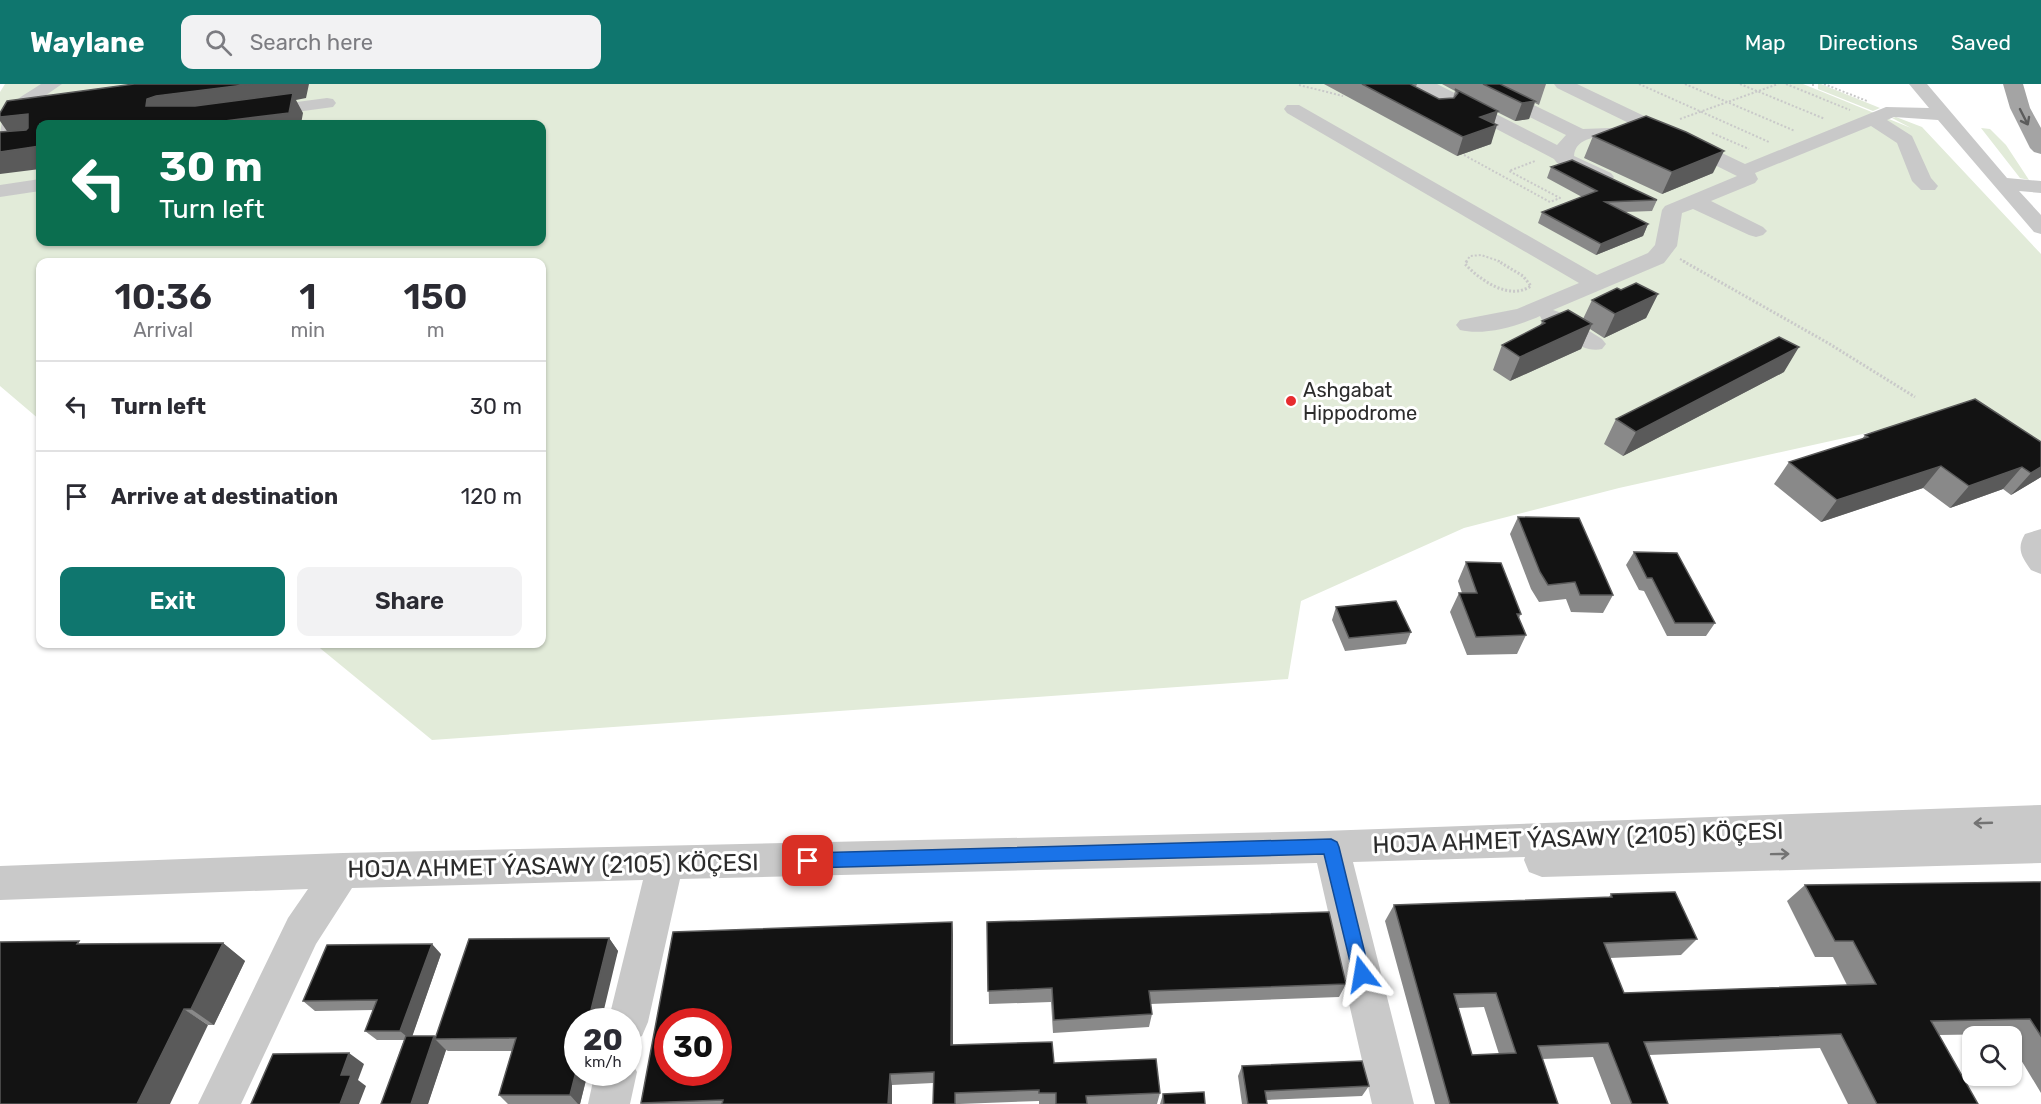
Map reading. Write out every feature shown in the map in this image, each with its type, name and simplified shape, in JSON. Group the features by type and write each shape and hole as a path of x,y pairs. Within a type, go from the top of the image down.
{"main road":[{"path":"2013,84 2020,108 2041,147"}],"street":[{"path":"3,131 19,106 53,84"},
{"path":"322,120 333,84"},
{"path":"1477,84 1582,136"},
{"path":"1510,84 1607,131"},
{"path":"1468,325 1490,323 1538,309 1645,264 1664,250 1664,207 1749,179 1744,171 1563,84"},
{"path":"1918,84 2000,183 2041,228"},
{"path":"1415,88 1453,99 1561,154 1571,163 1617,183"},
{"path":"1415,88 1432,106 1500,142 1522,134"},
{"path":"1432,106 1453,99"},
{"path":"237,115 327,103"},
{"path":"1293,109 1597,284"},
{"path":"1744,171 1867,112 1892,111 1943,115"},
{"path":"1867,112 1905,140 1922,181 1928,186"},
{"path":"1466,124 1487,117"},
{"path":"3,131 31,122"},
{"path":"1561,154 1568,144 1582,136 1607,131 1643,133 1654,129"},
{"path":"0,147 20,144"},
{"path":"2000,183 2041,187"},
{"path":"0,191 36,186"},
{"path":"1696,195 1755,231"},
{"path":"1538,309 1594,344"},
{"path":"2041,538 2035,541 2034,552 2041,563"},
{"name":"HOJA AHMET ÝASAWY (2105) KÖÇESI","path":"1333,856 2041,821"},
{"name":"HOJA AHMET ÝASAWY (2105) KÖÇESI","path":"0,883 663,873 1333,856 2041,847"},
{"path":"1333,856 1393,1104"},
{"path":"631,1008 663,873"},
{"path":"219,1104 284,964 302,931 337,879"},
{"name":"HOJA AHMET ÝASAWY (2105) KÖÇESI","path":"0,891 337,879"},
{"path":"609,1104 613,1086"}],"path":[{"path":"1639,84 1775,144"},
{"path":"1685,84 1801,134"},
{"path":"1740,84 1831,122"},
{"path":"1654,129 1778,84"},
{"path":"1786,84 1867,112"},
{"path":"1824,84 1830,85 1867,112"},
{"path":"1299,85 1343,96"},
{"path":"1464,155 1550,202 1560,198 1509,171 1561,154"},
{"path":"1664,250 1828,343 1915,397"},
{"path":"1470,256 1487,256 1524,276 1530,283 1529,289 1509,292 1471,270 1465,261 1470,256"}],"green space":[{"name":"Ashgabat Hippodrome","path":"5,84 1803,84 1911,128 1892,118 1896,117 1922,127 2041,254 2041,476 1948,415 1619,488 1464,528 1301,601 1288,679 432,740 320,648 546,648 546,258 36,258 36,417 0,386 0,92"},
{"path":"1818,84 1880,108 1873,111 1818,89"},
{"path":"1981,128 1990,129 2006,145 2029,180 2020,178"}],"building":[{"path":"134,84 252,84 156,96 147,99 146,106 195,106 293,93 289,113 233,120 36,120 36,147 0,152 0,132 28,128 28,114 0,117 7,101"},
{"path":"1362,84 1410,84 1439,99 1454,98 1458,93 1455,89 1498,111 1480,117 1497,125 1463,137"},
{"path":"1483,84 1500,84 1535,101 1522,103"},
{"path":"1646,116 1724,151 1672,172 1593,136"},
{"path":"1572,160 1657,200 1605,202 1648,224 1601,244 1542,212 1597,191 1551,167"},
{"path":"1636,283 1658,294 1615,314 1592,300 1617,288 1621,290"},
{"path":"1568,310 1592,324 1520,357 1502,345 1545,323 1542,321"},
{"path":"1779,337 1799,347 1636,432 1616,419"},
{"path":"1975,399 2041,442 2041,467 2031,473 2022,467 1969,486 1941,466 1837,500 1789,462 1868,437 1865,435"},
{"path":"1518,517 1579,518 1613,595 1580,595 1575,582 1548,585 1540,572"},
{"path":"1634,552 1677,553 1715,623 1675,623 1652,578 1647,578"},
{"path":"1466,562 1501,563 1521,614 1517,614 1526,635 1476,637 1459,593 1477,593"},
{"path":"1396,601 1411,632 1349,638 1336,607"},
{"path":"2041,882 2041,1036 2030,1019 1931,1021 1962,1076 1962,1086 1968,1086 1978,1104 1877,1104 1841,1034 1644,1042 1668,1104 1632,1104 1608,1043 1538,1046 1558,1104 1450,1104 1394,905 1612,897 1611,894 1675,892 1697,939 1604,943 1624,993 1876,984 1853,941 1835,941 1805,885","holes":["1496,993 1516,1053 1472,1055 1454,994"]},
{"path":"1329,912 1346,984 1149,991 1152,1014 1054,1020 1052,988 988,991 987,922"},
{"path":"952,922 951,1045 1052,1042 1054,1063 1156,1059 1160,1093 1086,1096 1087,1104 1056,1104 1056,1093 1039,1093 1039,1090 955,1093 955,1104 933,1104 934,1072 890,1074 888,1104 722,1104 723,1100 641,1103 654,1034 654,1086 732,1086 732,1008 659,1008 673,932"},
{"path":"609,938 592,1008 564,1008 564,1086 572,1086 570,1095 499,1095 516,1038 435,1039 469,939"},
{"path":"79,941 77,944 223,943 191,1009 184,1009 137,1104 0,1104 0,942"},
{"path":"432,944 400,1031 365,1031 377,1000 303,1001 327,945"},
{"path":"406,1036 434,1036 411,1104 381,1104"},
{"path":"349,1053 341,1075 351,1075 340,1104 251,1104 273,1054"},
{"path":"1362,1061 1369,1086 1265,1091 1267,1104 1248,1104 1242,1066"},
{"path":"1204,1092 1205,1104 1164,1104 1163,1094"}],"place":[{"name":"Ashgabat Hippodrome","path":"1291,401"}],"route":[{"path":"808,861 1331,847 1362,974"}]}
